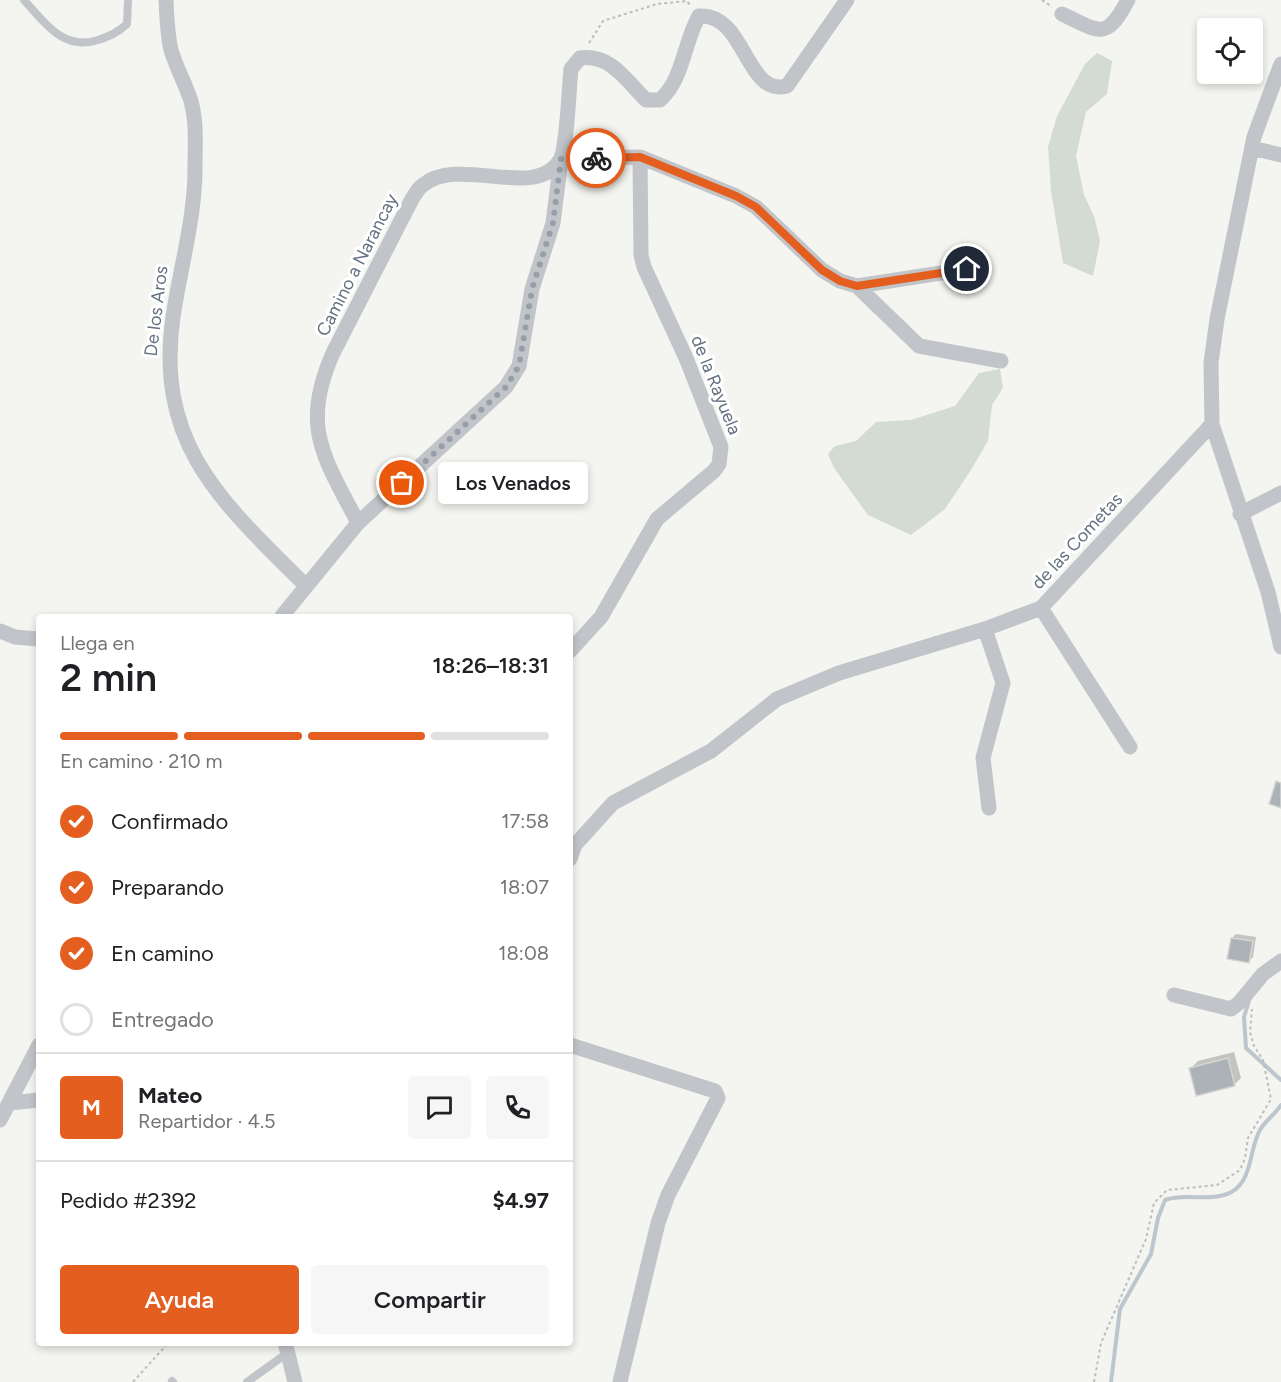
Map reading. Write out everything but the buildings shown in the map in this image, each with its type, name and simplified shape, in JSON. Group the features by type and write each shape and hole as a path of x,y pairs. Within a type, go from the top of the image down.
{"street":[{"name":"De los Aros","path":"166,0 171,50 191,102 195,130 195,176 173,317 169,361 177,420 187,446 203,474 241,522 305,585"},
{"path":"283,614 305,585 358,524 506,387 519,366 532,289 553,223 571,69 580,58 591,57 606,60 646,100 660,100 671,90 679,73 690,31 699,16 715,16 724,22 756,72 769,86 779,88 787,86 847,0"},
{"path":"1062,14 1099,32 1108,30 1117,21 1128,0"},
{"path":"1281,64 1275,99 1252,148 1213,352 1212,424 1240,514 1268,592 1281,647"},
{"path":"1252,148 1281,155"},
{"path":"561,159 640,157 729,193 756,207 822,270 840,281 857,286 967,269"},
{"name":"de la Rayuela","path":"573,648 601,617 657,519 714,471 721,455 721,447 686,358 644,267 641,255 640,157"},
{"name":"Camino a Narancay","path":"358,524 323,455 316,427 317,401 322,377 333,353 412,199 422,185 448,174 540,177 561,159"},
{"path":"857,286 919,346 1001,361"},
{"name":"de las Cometas","path":"573,852 591,825 613,803 711,751 777,699 839,673 985,629 1041,608 1212,424"},
{"path":"1240,514 1281,493"},
{"path":"1041,608 1130,747"},
{"path":"985,629 1003,683 983,758 989,808"},
{"path":"0,632 15,637 36,639"},
{"path":"1174,995 1231,1009 1263,974 1281,962"},
{"path":"573,1046 715,1091 718,1098 668,1195 658,1223 620,1382"},
{"path":"0,1120 36,1051"},
{"path":"10,1103 36,1100"},
{"path":"285,1348 295,1382"}],"lane":[{"path":"24,0 54,33 75,44 116,34 127,24 129,0"},
{"path":"247,1382 285,1348"}],"path":[{"path":"580,58 603,21 657,4 687,2 699,16"},
{"path":"1094,1382 1101,1343 1146,1239 1154,1203 1167,1190 1217,1185 1240,1170 1245,1158 1248,1138 1271,1099 1263,1060 1254,1046 1250,1032 1252,988"},
{"path":"133,1382 165,1346"}],"shaded area":[{"path":"1097,53 1112,61 1107,94 1086,112 1076,156 1084,195 1094,216 1100,241 1093,276 1063,263 1051,191 1048,147 1057,116 1085,64"},
{"path":"1000,369 1003,388 992,405 988,441 945,509 911,535 868,515 834,468 828,454 835,446 856,441 876,422 911,420 955,406 979,373"}],"waterway":[{"path":"1249,1001 1244,1017 1246,1048 1281,1080"},
{"path":"1111,1382 1120,1309 1151,1254 1158,1218 1165,1200 1180,1197 1217,1197 1234,1191 1241,1184 1249,1167 1260,1130 1281,1105"}],"way so far":[{"path":"402,483 506,387 519,366 532,289 553,223 559,190 561,159 596,158"}],"place":[{"name":"Los Venados","path":"402,483"}],"route":[{"path":"596,158 640,157 736,196 756,207 822,270 840,281 857,286 909,276 967,269"}]}
